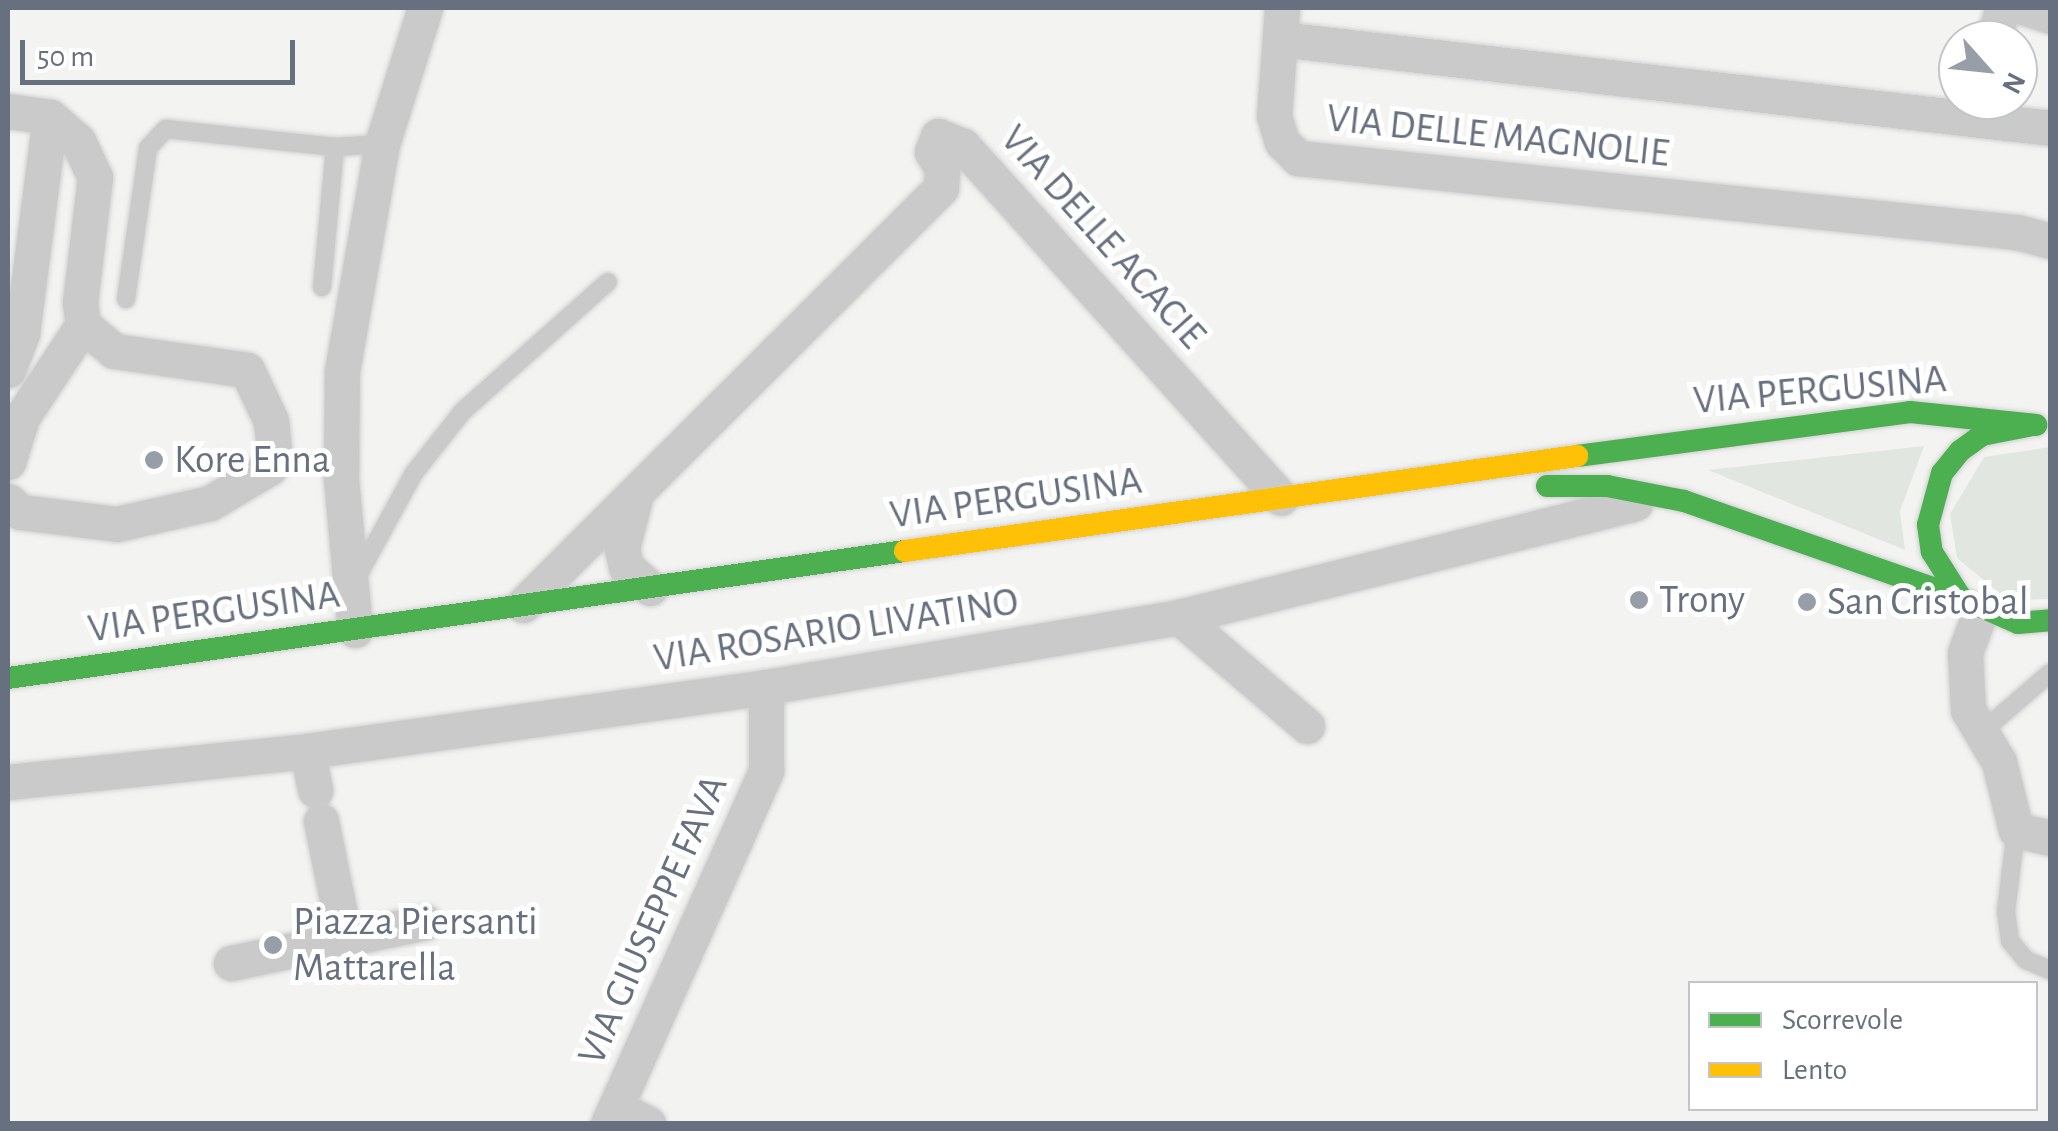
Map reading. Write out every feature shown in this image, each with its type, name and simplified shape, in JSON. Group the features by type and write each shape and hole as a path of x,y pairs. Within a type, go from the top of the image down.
{"main road":[{"name":"VIA PERGUSINA","path":"8,678 1910,412 1977,414 2043,427"},
{"path":"1970,605 1932,552 1928,525 1942,472 1982,435 2043,427"},
{"path":"1515,492 1607,486 1666,496 2018,623 2050,620"}],"street":[{"path":"355,630 342,371 382,144 425,8"},
{"path":"2026,8 2050,16"},
{"name":"VIA DELLE MAGNOLIE","path":"1938,103 1281,23 1274,116 1282,142 1298,158 2017,232 2050,241"},
{"path":"8,111 50,117 78,141 95,177 80,302 84,325 114,350 247,370 271,420 274,452 269,468 210,503 117,524 20,512 8,501"},
{"path":"9,366 22,333 50,117"},
{"name":"VIA DELLE MAGNOLIE","path":"2020,120 2050,128"},
{"name":"VIA DELLE ACACIE","path":"638,488 940,188 942,168 932,152 938,136 963,146 1281,498"},
{"path":"8,462 22,418 84,325"},
{"path":"638,488 622,548 626,567 650,588"},
{"path":"522,606 638,488"},
{"name":"VIA ROSARIO LIVATINO","path":"8,782 307,751 766,688 1180,617 1666,496"},
{"path":"1970,605 1965,653 1968,710 1984,730 1999,762 2016,830 2050,838"},
{"path":"1180,617 1307,726"},
{"name":"VIA GIUSEPPE FAVA","path":"624,1118 766,770 766,688"},
{"path":"307,751 345,939"},
{"path":"231,963 426,922"}],"lane":[{"path":"126,299 148,148 166,129 335,147 382,144"},
{"path":"322,287 335,147"},
{"path":"351,590 414,474 463,411 608,282"},
{"path":"1984,730 2050,673"},
{"path":"2016,830 2006,912 2010,941 2026,960 2050,970"}],"shaded area":[{"path":"1924,446 1900,511 1905,550 1708,470"},
{"path":"2050,447 2050,599 2008,600 1957,558 1950,514 1984,457"}],"traffic: fast":[{"path":"1577,456 1910,412 2036,425"},
{"path":"2028,426 1982,435 1960,451 1942,473 1928,525 1932,552 1961,598 2018,623 2050,620"},
{"path":"1547,486 1607,486 1684,501 1961,598"},
{"path":"8,678 905,551"}],"traffic: slow":[{"path":"905,551 1577,456"}],"place":[{"name":"Kore Enna","path":"154,460"},
{"name":"Trony","path":"1639,600"},
{"name":"San Cristobal","path":"1807,602"},
{"name":"Piazza Piersanti Mattarella","path":"273,945"}]}
